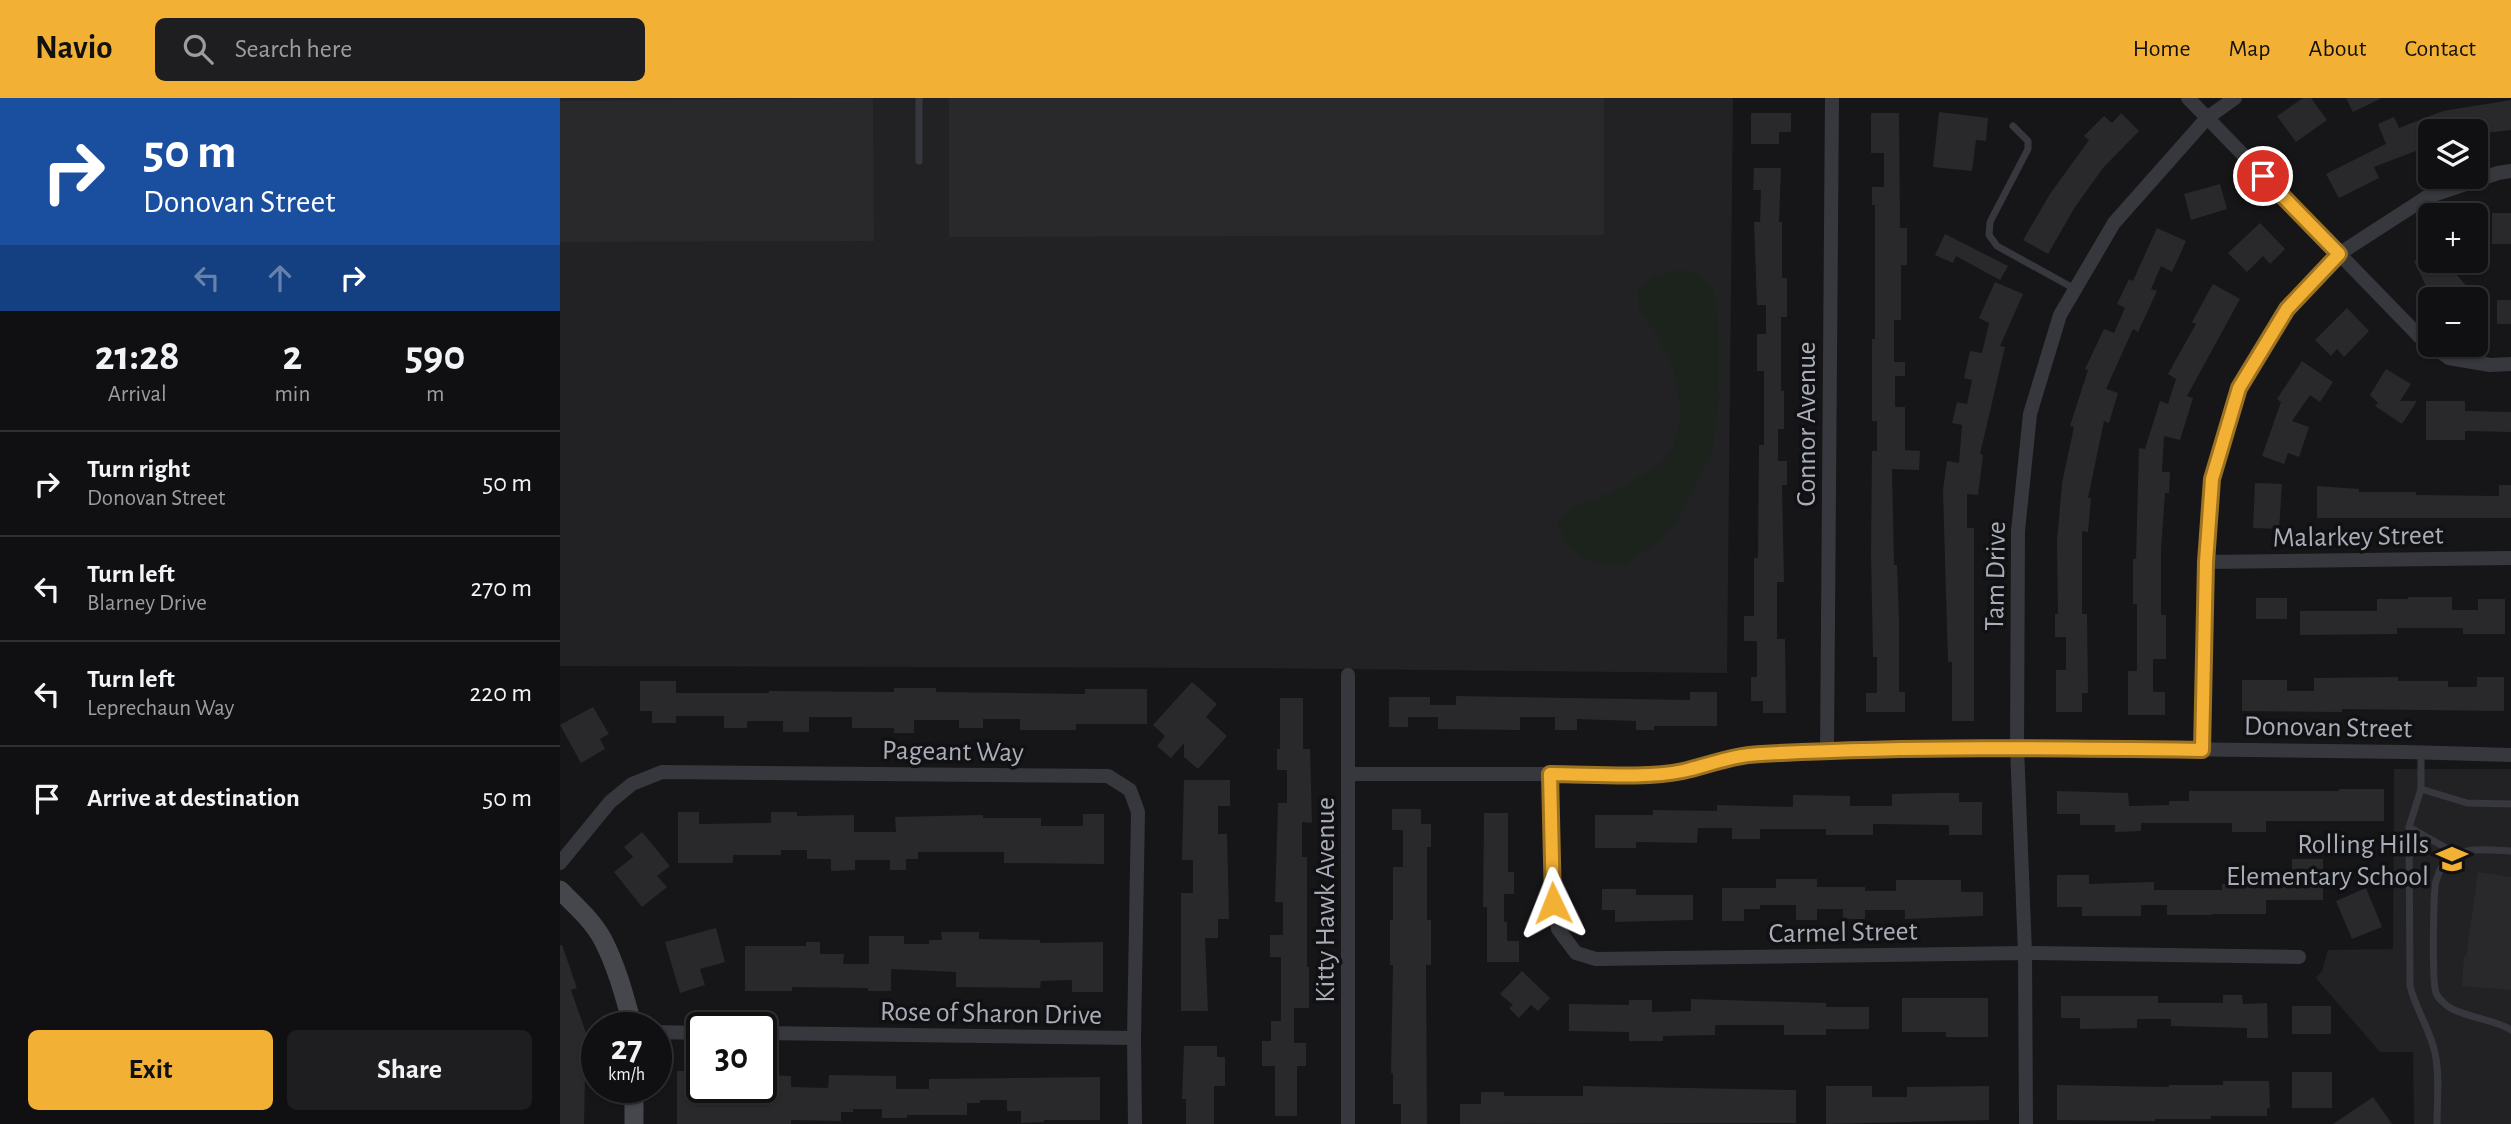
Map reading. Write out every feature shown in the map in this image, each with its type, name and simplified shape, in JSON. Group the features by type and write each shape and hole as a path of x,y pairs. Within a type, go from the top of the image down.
{"street":[{"name":"Connor Avenue","path":"1827,751 1832,98"},
{"path":"2188,98 2419,337 2449,358 2490,365 2511,364"},
{"name":"Tam Drive","path":"2026,1124 2025,953 2017,747 2018,531 2030,414 2060,315 2114,223 2207,118 2235,98"},
{"path":"2202,750 2206,562 2212,479 2239,388 2287,309 2339,254 2427,197 2511,171"},
{"name":"Malarkey Street","path":"2206,562 2511,558"},
{"name":"Kitty Hawk Avenue","path":"1348,675 1348,1124"},
{"name":"Donovan Street","path":"1348,774 1660,774 1683,771 1727,758 1827,751 2017,747 2511,755"},
{"name":"Pageant Way","path":"560,863 610,802 632,784 662,772 1108,776 1130,790 1138,812 1134,1038"},
{"name":"Carmel Street","path":"1550,774 1553,903 1558,929 1576,953 1596,959 2025,953 2298,957"},
{"path":"560,890 602,938 629,1012"},
{"name":"Rose of Sharon Drive","path":"777,1033 1134,1038 1135,1124"},
{"path":"634,1103 634,1124"}],"lane":[{"path":"919,98 919,161"},
{"path":"2013,126 2028,141 2028,149 1990,222 1989,235 1997,246 2075,289"},
{"path":"2421,752 2421,789 2409,827 2410,986 2415,1006 2430,1034 2436,1055 2437,1124"},
{"path":"2421,789 2466,803 2511,804"},
{"path":"2409,827 2455,853 2511,851"},
{"path":"2455,853 2443,864 2436,882 2436,992 2444,1004 2479,1019 2500,1023 2511,1030"}],"shaded area":[{"path":"560,98 1733,98 1727,673 1244,668 560,666"},
{"path":"1678,270 1699,273 1713,288 1719,327 1719,396 1713,448 1677,521 1658,542 1624,565 1591,562 1568,547 1557,523 1573,505 1588,502 1626,485 1659,464 1673,447 1681,413 1674,371 1656,334 1639,311 1638,288 1651,278"},
{"name":"Rolling Hills Elementary School","path":"2394,769 2511,769 2511,1124 2414,1124 2413,1052 2380,1052 2316,978 2322,971 2328,950 2393,949"}],"building":[{"path":"873,98 874,241 560,242 560,101"},
{"path":"949,98 1604,98 1604,235 949,237"},
{"path":"2303,98 2311,98 2327,120 2296,142 2277,116"},
{"path":"2346,98 2382,98 2353,112"},
{"path":"2511,100 2511,130 2488,133 2488,119 2422,119 2443,111"},
{"path":"1939,112 1988,118 1986,141 1976,140 1972,171 1933,167"},
{"path":"1751,113 1791,113 1791,132 1779,132 1779,144 1751,144"},
{"path":"1871,113 1899,113 1900,228 1907,228 1907,265 1901,265 1901,320 1894,320 1894,362 1905,362 1905,376 1895,376 1895,407 1905,407 1905,450 1920,451 1919,470 1892,469 1894,565 1897,565 1899,618 1899,692 1905,692 1905,712 1866,712 1866,693 1877,693 1877,657 1873,657 1871,554 1872,451 1877,451 1877,421 1872,421 1875,205 1872,205 1872,187 1884,187 1884,153 1871,153"},
{"path":"2121,113 2139,131 2103,168 2075,207 2048,254 2023,240 2050,194 2089,140 2084,136 2104,116 2112,123"},
{"path":"2394,117 2399,128 2418,121 2418,150 2374,167 2379,178 2339,198 2326,174 2386,144 2378,124"},
{"path":"1754,168 1781,168 1779,222 1782,222 1782,278 1787,278 1787,317 1781,317 1784,429 1778,429 1778,461 1787,461 1787,485 1782,485 1784,582 1777,582 1777,639 1785,639 1786,713 1763,713 1763,701 1751,701 1751,677 1757,677 1757,641 1744,641 1744,616 1754,616 1754,558 1758,558 1759,445 1764,445 1764,371 1757,371 1757,334 1766,334 1766,305 1757,305 1754,222 1760,222 1761,190 1753,190"},
{"path":"2220,184 2227,209 2191,220 2184,194"},
{"path":"2492,213 2511,213 2511,244 2492,244"},
{"path":"2260,223 2285,249 2270,264 2263,256 2247,272 2228,253"},
{"path":"2157,228 2186,241 2172,272 2161,266 2151,289 2157,291 2138,332 2133,329 2106,389 2118,393 2109,423 2104,421 2088,498 2091,498 2088,532 2082,531 2082,614 2087,614 2088,693 2082,693 2082,712 2056,712 2056,670 2066,670 2066,637 2055,637 2055,614 2058,614 2057,541 2062,483 2074,427 2070,426 2088,370 2085,369 2104,329 2114,333 2125,308 2117,304 2129,279 2133,281"},
{"path":"1945,234 2008,266 2000,280 1956,256 1953,263 1935,255"},
{"path":"2420,273 2455,273 2467,287 2429,285 2426,286"},
{"path":"1995,282 2023,294 2000,346 2005,347 1980,454 1983,455 1978,495 1967,494 1967,528 1974,528 1974,721 1952,721 1952,662 1948,662 1943,490 1947,461 1959,463 1962,425 1952,423 1957,402 1967,404 1972,380 1964,378 1970,351 1982,353 1989,323 1979,318"},
{"path":"2213,284 2240,299 2187,396 2193,398 2180,440 2164,436 2162,472 2170,472 2169,493 2165,493 2161,550 2161,615 2166,615 2166,659 2153,659 2153,692 2165,692 2165,715 2128,715 2128,671 2137,671 2137,604 2133,604 2133,559 2136,559 2139,448 2145,449 2160,401 2168,404 2176,379 2168,374 2196,324 2192,322"},
{"path":"2497,300 2511,300 2511,324 2497,324"},
{"path":"2347,308 2369,331 2344,357 2337,349 2331,356 2315,340"},
{"path":"2302,361 2333,382 2320,402 2310,395 2292,421 2309,427 2299,457 2288,453 2284,464 2262,456 2281,402 2277,399"},
{"path":"2386,369 2411,384 2400,401 2417,401 2402,424 2375,406 2378,403 2370,395"},
{"path":"2426,401 2465,401 2465,411 2511,412 2511,432 2465,431 2465,440 2426,440"},
{"path":"2255,483 2282,484 2279,529 2253,528"},
{"path":"2499,485 2511,485 2511,518 2317,518 2317,486 2359,489 2359,492 2499,496"},
{"path":"2452,597 2452,610 2478,610 2478,599 2505,599 2505,634 2463,634 2463,628 2397,628 2397,634 2300,635 2300,611 2377,611 2377,599"},
{"path":"2256,598 2287,598 2287,619 2256,619"},
{"path":"2398,677 2398,681 2448,681 2448,687 2477,687 2477,677 2504,677 2504,711 2242,711 2242,680 2287,680 2287,691 2314,691 2314,678"},
{"path":"640,681 676,681 676,693 894,692 894,688 936,688 936,692 1085,694 1085,689 1147,689 1147,724 1076,724 1076,730 1020,730 1020,719 983,719 983,728 959,728 959,720 914,720 914,733 894,733 894,728 852,728 852,717 809,717 809,732 783,732 783,721 747,721 747,728 724,728 724,716 676,716 676,723 652,723 652,711 640,711"},
{"path":"1192,682 1217,704 1206,717 1227,736 1198,769 1184,757 1184,743 1171,758 1157,746 1165,736 1153,725"},
{"path":"1690,692 1717,692 1717,726 1654,726 1654,730 1636,730 1636,721 1577,719 1577,730 1555,730 1555,717 1520,717 1520,730 1438,729 1438,717 1408,717 1408,727 1389,727 1389,697 1430,697 1430,705 1456,705 1456,696 1690,700"},
{"path":"1280,698 1303,698 1303,749 1310,749 1312,823 1302,822 1302,857 1307,857 1309,1008 1294,1008 1294,1043 1306,1043 1306,1066 1297,1066 1297,1116 1275,1116 1275,1066 1262,1066 1262,1041 1271,1041 1271,1021 1281,1021 1281,957 1270,957 1270,935 1283,935 1283,902 1275,902 1278,803 1287,803 1287,770 1277,770 1277,749 1280,749"},
{"path":"593,707 609,734 600,739 605,749 581,763 560,725"},
{"path":"1184,780 1230,780 1230,806 1218,806 1218,834 1227,834 1229,919 1218,919 1218,938 1205,938 1208,1011 1181,1011 1181,893 1193,893 1193,860 1182,860"},
{"path":"2384,789 2384,821 2266,821 2266,832 2232,832 2232,823 2141,823 2141,831 2115,832 2115,825 2080,825 2080,814 2057,814 2057,791 2128,793 2129,806 2169,805 2169,801 2189,801 2189,791"},
{"path":"1959,793 1959,802 1982,802 1982,835 1949,835 1949,825 1873,824 1873,835 1826,835 1826,829 1760,829 1760,839 1732,839 1732,828 1698,828 1697,843 1636,842 1636,848 1595,848 1595,815 1653,815 1653,810 1717,811 1717,805 1793,807 1793,795 1850,796 1850,806 1892,806 1892,794"},
{"path":"1392,809 1421,809 1421,824 1431,824 1431,847 1427,847 1427,920 1431,920 1431,965 1426,965 1427,1124 1401,1124 1401,1104 1393,1104 1393,965 1390,965 1390,920 1393,920 1393,867 1403,867 1403,830 1392,830"},
{"path":"678,812 699,812 699,824 771,823 771,812 797,812 797,816 854,815 854,832 896,832 895,817 983,815 983,818 1041,818 1041,826 1083,826 1083,814 1104,814 1104,864 1004,863 1004,852 918,852 918,859 906,859 906,870 890,870 890,860 855,860 855,870 831,871 831,859 807,859 807,850 781,850 781,855 733,855 733,863 678,863"},
{"path":"1484,813 1508,813 1508,872 1514,872 1514,894 1504,894 1504,922 1507,922 1507,941 1519,941 1519,962 1487,962 1487,907 1483,907"},
{"path":"642,832 670,866 657,876 667,887 642,907 614,872 633,857 624,847"},
{"path":"2292,859 2323,859 2323,900 2266,900 2266,914 2167,915 2167,905 2141,905 2141,916 2082,916 2082,907 2057,907 2057,875 2089,875 2089,884 2154,882 2154,890 2222,890 2222,884 2281,884 2281,872 2292,872"},
{"path":"2478,872 2511,877 2511,990 2462,986"},
{"path":"1776,879 1817,879 1817,887 1865,887 1865,891 1896,891 1896,880 1961,880 1961,892 1983,892 1983,916 1905,919 1905,910 1865,910 1865,919 1843,919 1843,909 1817,909 1817,920 1796,920 1796,905 1760,905 1760,909 1744,909 1744,921 1722,921 1722,888 1776,888"},
{"path":"2366,888 2382,927 2352,939 2336,901"},
{"path":"1602,889 1636,889 1636,895 1693,895 1693,920 1615,922 1615,910 1602,910"},
{"path":"716,928 725,962 700,969 705,985 680,993 665,942"},
{"path":"941,932 979,932 979,939 1040,940 1040,943 1103,942 1103,992 1072,992 1072,980 1041,981 1040,988 956,987 956,972 891,969 891,991 792,987 792,991 745,991 745,946 806,946 806,942 820,942 820,954 844,954 843,964 869,964 869,936 904,936 904,944 929,944 929,940 942,940"},
{"path":"562,945 577,988 571,990 581,1019 581,1103 584,1103 584,1124 560,1124"},
{"path":"1522,971 1550,998 1538,1011 1531,1005 1519,1018 1509,1008 1513,1005 1500,994"},
{"path":"2223,995 2242,995 2243,1004 2267,1003 2268,1038 2247,1038 2247,1028 2171,1026 2171,1019 2137,1019 2137,1028 2080,1029 2080,1018 2061,1018 2061,996 2158,996 2158,1003 2223,1003"},
{"path":"1902,998 1988,998 1988,1037 1946,1037 1946,1032 1902,1032"},
{"path":"1691,999 1869,1007 1869,1029 1826,1029 1826,1035 1784,1035 1784,1025 1715,1025 1715,1035 1663,1036 1663,1041 1629,1041 1629,1032 1569,1031 1569,1004 1629,1005 1629,1000 1652,1000 1652,1012 1691,1011"},
{"path":"2292,1006 2331,1006 2331,1034 2292,1034"},
{"path":"1184,1046 1217,1046 1217,1057 1225,1057 1225,1086 1214,1086 1214,1124 1186,1124 1186,1099 1182,1099"},
{"path":"677,1071 686,1071 686,1103 777,1103 777,1075 791,1076 791,1087 828,1088 829,1075 896,1076 896,1089 929,1089 929,1079 1100,1077 1100,1120 1044,1120 1021,1123 1021,1111 1007,1111 1007,1100 980,1100 980,1103 967,1103 967,1115 907,1115 907,1118 882,1118 882,1109 853,1109 853,1112 841,1112 841,1121 677,1124"},
{"path":"2292,1072 2332,1072 2332,1108 2292,1108"},
{"path":"2223,1081 2269,1081 2270,1108 2267,1108 2267,1116 2211,1116 2211,1119 2155,1121 2057,1120 2057,1085 2169,1087 2223,1085"},
{"path":"1583,1086 1796,1090 1796,1123 1460,1124 1460,1104 1481,1104 1481,1092 1504,1092 1504,1096 1583,1096"},
{"path":"1826,1086 1872,1086 1872,1097 1907,1097 1907,1087 1989,1086 1989,1120 1826,1124"},
{"path":"2373,1097 2392,1124 2333,1124"}],"place":[{"name":"Rolling Hills Elementary School","path":"2452,859"}],"route":[{"path":"1553,903 1550,774 1660,774 1756,754 1827,751 2017,747 2202,750 2206,562 2212,479 2239,388 2287,309 2339,254 2263,176"}]}
